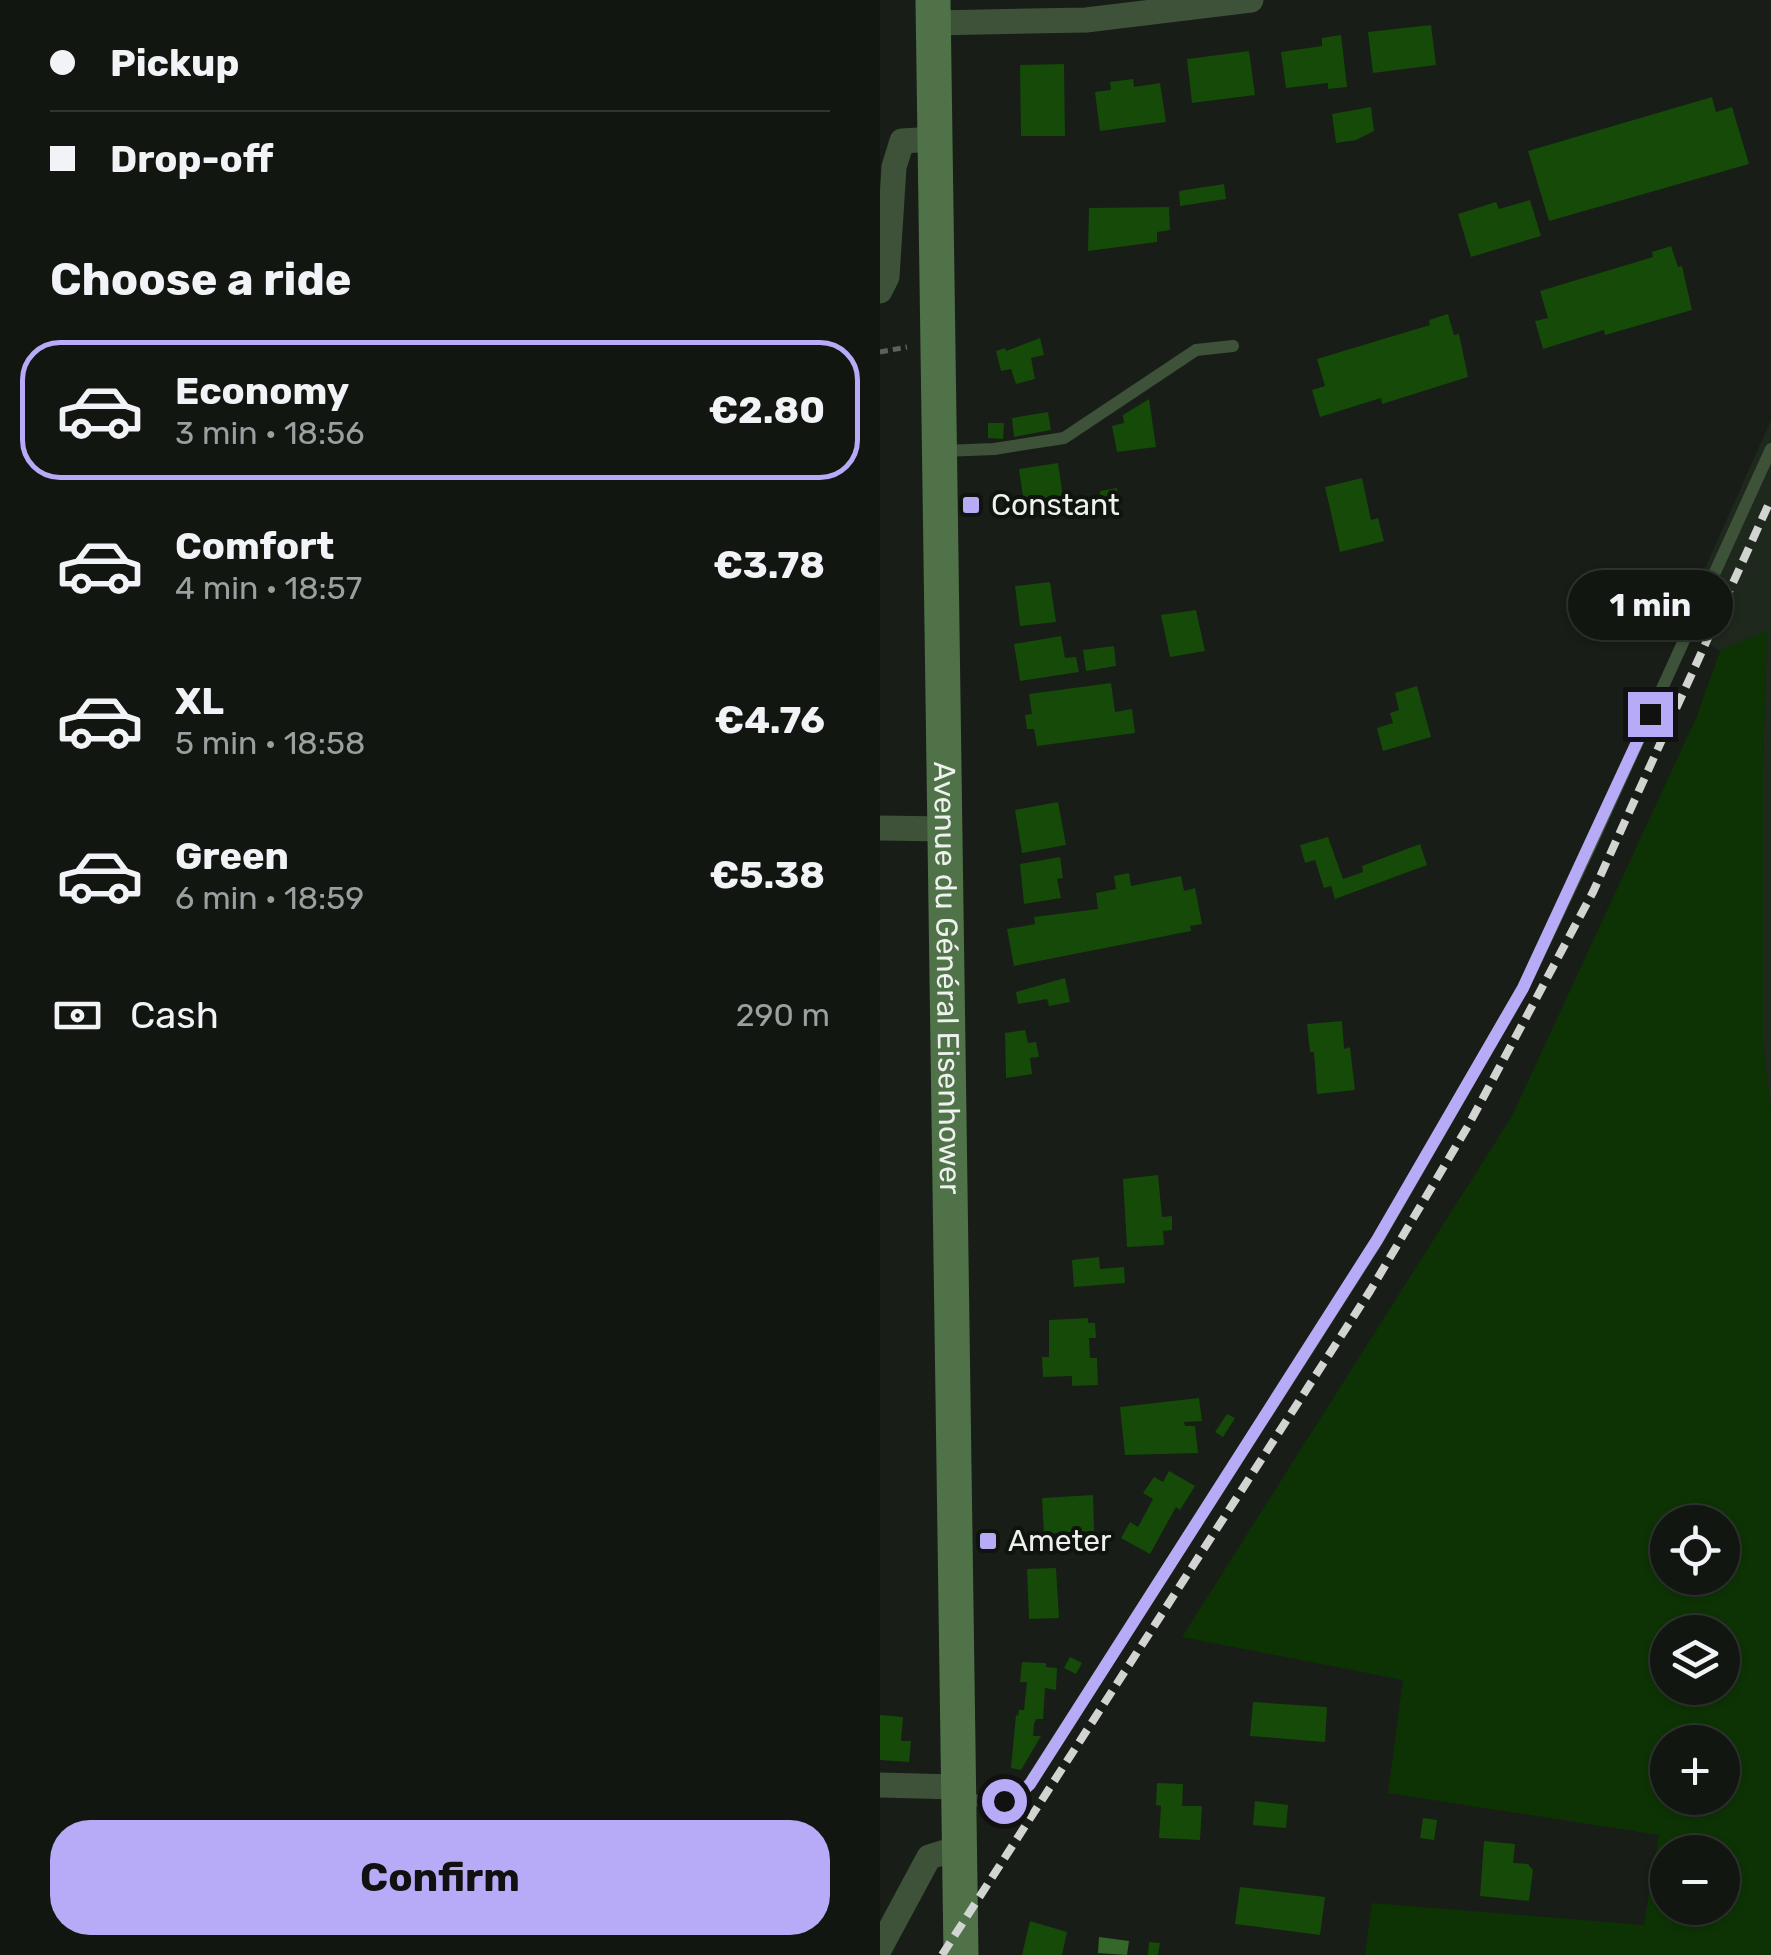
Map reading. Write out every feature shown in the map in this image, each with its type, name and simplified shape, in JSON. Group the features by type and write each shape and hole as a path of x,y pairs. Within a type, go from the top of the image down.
{"main road":[{"name":"Avenue du Général Eisenhower","path":"933,11 906,139 940,451 961,1955"}],"street":[{"path":"933,11 1086,20 1251,0"},
{"path":"880,291 887,277 894,166 906,139"},
{"path":"880,828 945,830"},
{"path":"880,1784 956,1794"},
{"path":"880,1948 929,1857 959,1848"}],"lane":[{"path":"940,451 994,449 1064,438 1196,350 1233,346"},
{"path":"956,1794 1004,1801 1030,1784 1377,1240 1523,988 1771,449"}],"shaded area":[{"path":"1771,420 1771,1112 1763,1046 1767,631 1720,651 1679,627"},
{"path":"1767,630 1763,1046 1771,1112 1771,1955 1365,1955 1372,1903 1644,1925 1650,1889 1650,1925 1740,1925 1740,1835 1659,1835 1388,1793 1403,1680 1182,1637 1512,1116 1697,716 1720,651"},
{"path":"1099,1937 1129,1941 1127,1955 1098,1953"}],"building":[{"path":"1431,25 1436,65 1373,73 1368,32"},
{"path":"1341,35 1347,87 1328,89 1328,83 1286,88 1281,52 1322,46 1322,38"},
{"path":"1249,51 1255,95 1192,103 1187,59"},
{"path":"1064,64 1065,136 1021,136 1020,65"},
{"path":"1133,79 1134,87 1160,83 1166,122 1100,131 1095,92 1111,90 1110,82"},
{"path":"1712,97 1716,112 1732,107 1749,164 1549,221 1528,151"},
{"path":"1371,107 1374,131 1356,140 1336,143 1332,114"},
{"path":"1224,184 1226,199 1180,206 1179,191"},
{"path":"1530,200 1541,236 1471,257 1458,214 1496,202 1499,209"},
{"path":"1169,207 1170,230 1157,232 1157,242 1088,251 1089,208"},
{"path":"1671,246 1678,267 1682,266 1692,310 1543,349 1535,321 1548,318 1540,291 1653,257 1652,252"},
{"path":"1448,314 1454,335 1459,334 1468,377 1382,404 1381,398 1320,417 1312,390 1325,386 1317,359 1430,325 1429,320"},
{"path":"1040,338 1044,355 1031,358 1035,379 1016,384 1011,369 1001,371 996,351"},
{"path":"1149,399 1156,447 1117,452 1112,426 1124,423 1123,415"},
{"path":"1048,412 1051,430 1014,437 1012,418"},
{"path":"988,423 1004,423 1003,439 988,438"},
{"path":"1058,463 1065,511 1026,517 1019,469"},
{"path":"1362,478 1371,520 1378,518 1384,541 1340,552 1325,487"},
{"path":"1117,488 1119,502 1101,504 1100,491"},
{"path":"1050,582 1056,622 1020,626 1015,586"},
{"path":"1196,610 1205,651 1170,657 1161,615"},
{"path":"1061,636 1065,658 1076,657 1079,672 1020,681 1014,644"},
{"path":"1114,646 1116,666 1086,671 1083,650"},
{"path":"1111,683 1115,712 1132,709 1135,733 1037,746 1034,729 1027,729 1025,715 1032,714 1029,694"},
{"path":"1417,686 1431,737 1383,751 1377,728 1393,723 1390,713 1399,710 1395,693"},
{"path":"1058,802 1066,845 1022,853 1015,810"},
{"path":"1328,837 1343,879 1363,872 1362,866 1420,844 1427,865 1335,899 1331,886 1324,888 1315,860 1305,863 1300,845"},
{"path":"1060,857 1063,878 1057,879 1061,898 1024,904 1020,864"},
{"path":"1129,873 1131,886 1181,876 1184,891 1195,888 1202,924 1190,926 1191,931 1014,966 1007,929 1035,924 1034,917 1098,909 1096,893 1116,889 1114,876"},
{"path":"1065,978 1070,1002 1049,1006 1047,999 1018,1004 1016,992"},
{"path":"1342,1021 1344,1049 1350,1047 1355,1090 1317,1094 1307,1024"},
{"path":"1025,1030 1028,1043 1036,1042 1039,1057 1030,1058 1032,1074 1006,1078 1005,1033"},
{"path":"1158,1175 1162,1217 1172,1216 1172,1230 1163,1231 1164,1245 1127,1247 1123,1179"},
{"path":"1099,1257 1100,1269 1124,1267 1125,1283 1074,1287 1072,1260"},
{"path":"1088,1318 1088,1323 1095,1323 1096,1338 1089,1338 1090,1358 1097,1358 1098,1385 1072,1386 1072,1376 1043,1377 1042,1357 1049,1357 1049,1320"},
{"path":"1199,1398 1202,1421 1184,1422 1185,1426 1195,1426 1198,1453 1125,1455 1120,1407"},
{"path":"1227,1414 1235,1418 1223,1437 1215,1432"},
{"path":"1169,1471 1195,1486 1180,1510 1176,1507 1150,1554 1121,1538 1130,1522 1138,1527 1153,1499 1143,1493 1154,1477 1163,1482"},
{"path":"1093,1495 1094,1531 1044,1534 1042,1498"},
{"path":"1056,1568 1059,1618 1029,1619 1027,1569"},
{"path":"1070,1657 1082,1663 1076,1674 1064,1668"},
{"path":"1022,1662 1046,1663 1046,1667 1057,1668 1056,1690 1045,1688 1043,1719 1036,1719 1034,1724 1033,1736 1041,1736 1021,1770 1011,1768 1016,1715 1024,1710 1027,1682 1020,1682"},
{"path":"1253,1702 1327,1707 1325,1742 1250,1736"},
{"path":"880,1715 903,1717 901,1741 911,1741 909,1762 880,1760"},
{"path":"1157,1783 1183,1784 1182,1806 1202,1806 1200,1840 1159,1838 1161,1806 1156,1805"},
{"path":"1255,1801 1288,1805 1286,1828 1253,1825"},
{"path":"1423,1818 1437,1820 1434,1840 1420,1838"},
{"path":"1484,1841 1515,1844 1513,1863 1528,1864 1533,1870 1529,1901 1480,1896"},
{"path":"1240,1887 1325,1897 1320,1935 1235,1924"},
{"path":"1030,1921 1067,1932 1062,1955 1022,1955"},
{"path":"1149,1942 1160,1943 1158,1955 1148,1955"}],"railway":[{"path":"942,1955 1370,1291 1468,1126 1593,892 1771,499"}],"place":[{"name":"Constant","path":"971,505"},
{"name":"Ameter","path":"988,1541"}],"route":[{"path":"1004,1801 1030,1784 1377,1240 1523,988 1650,714"}]}
